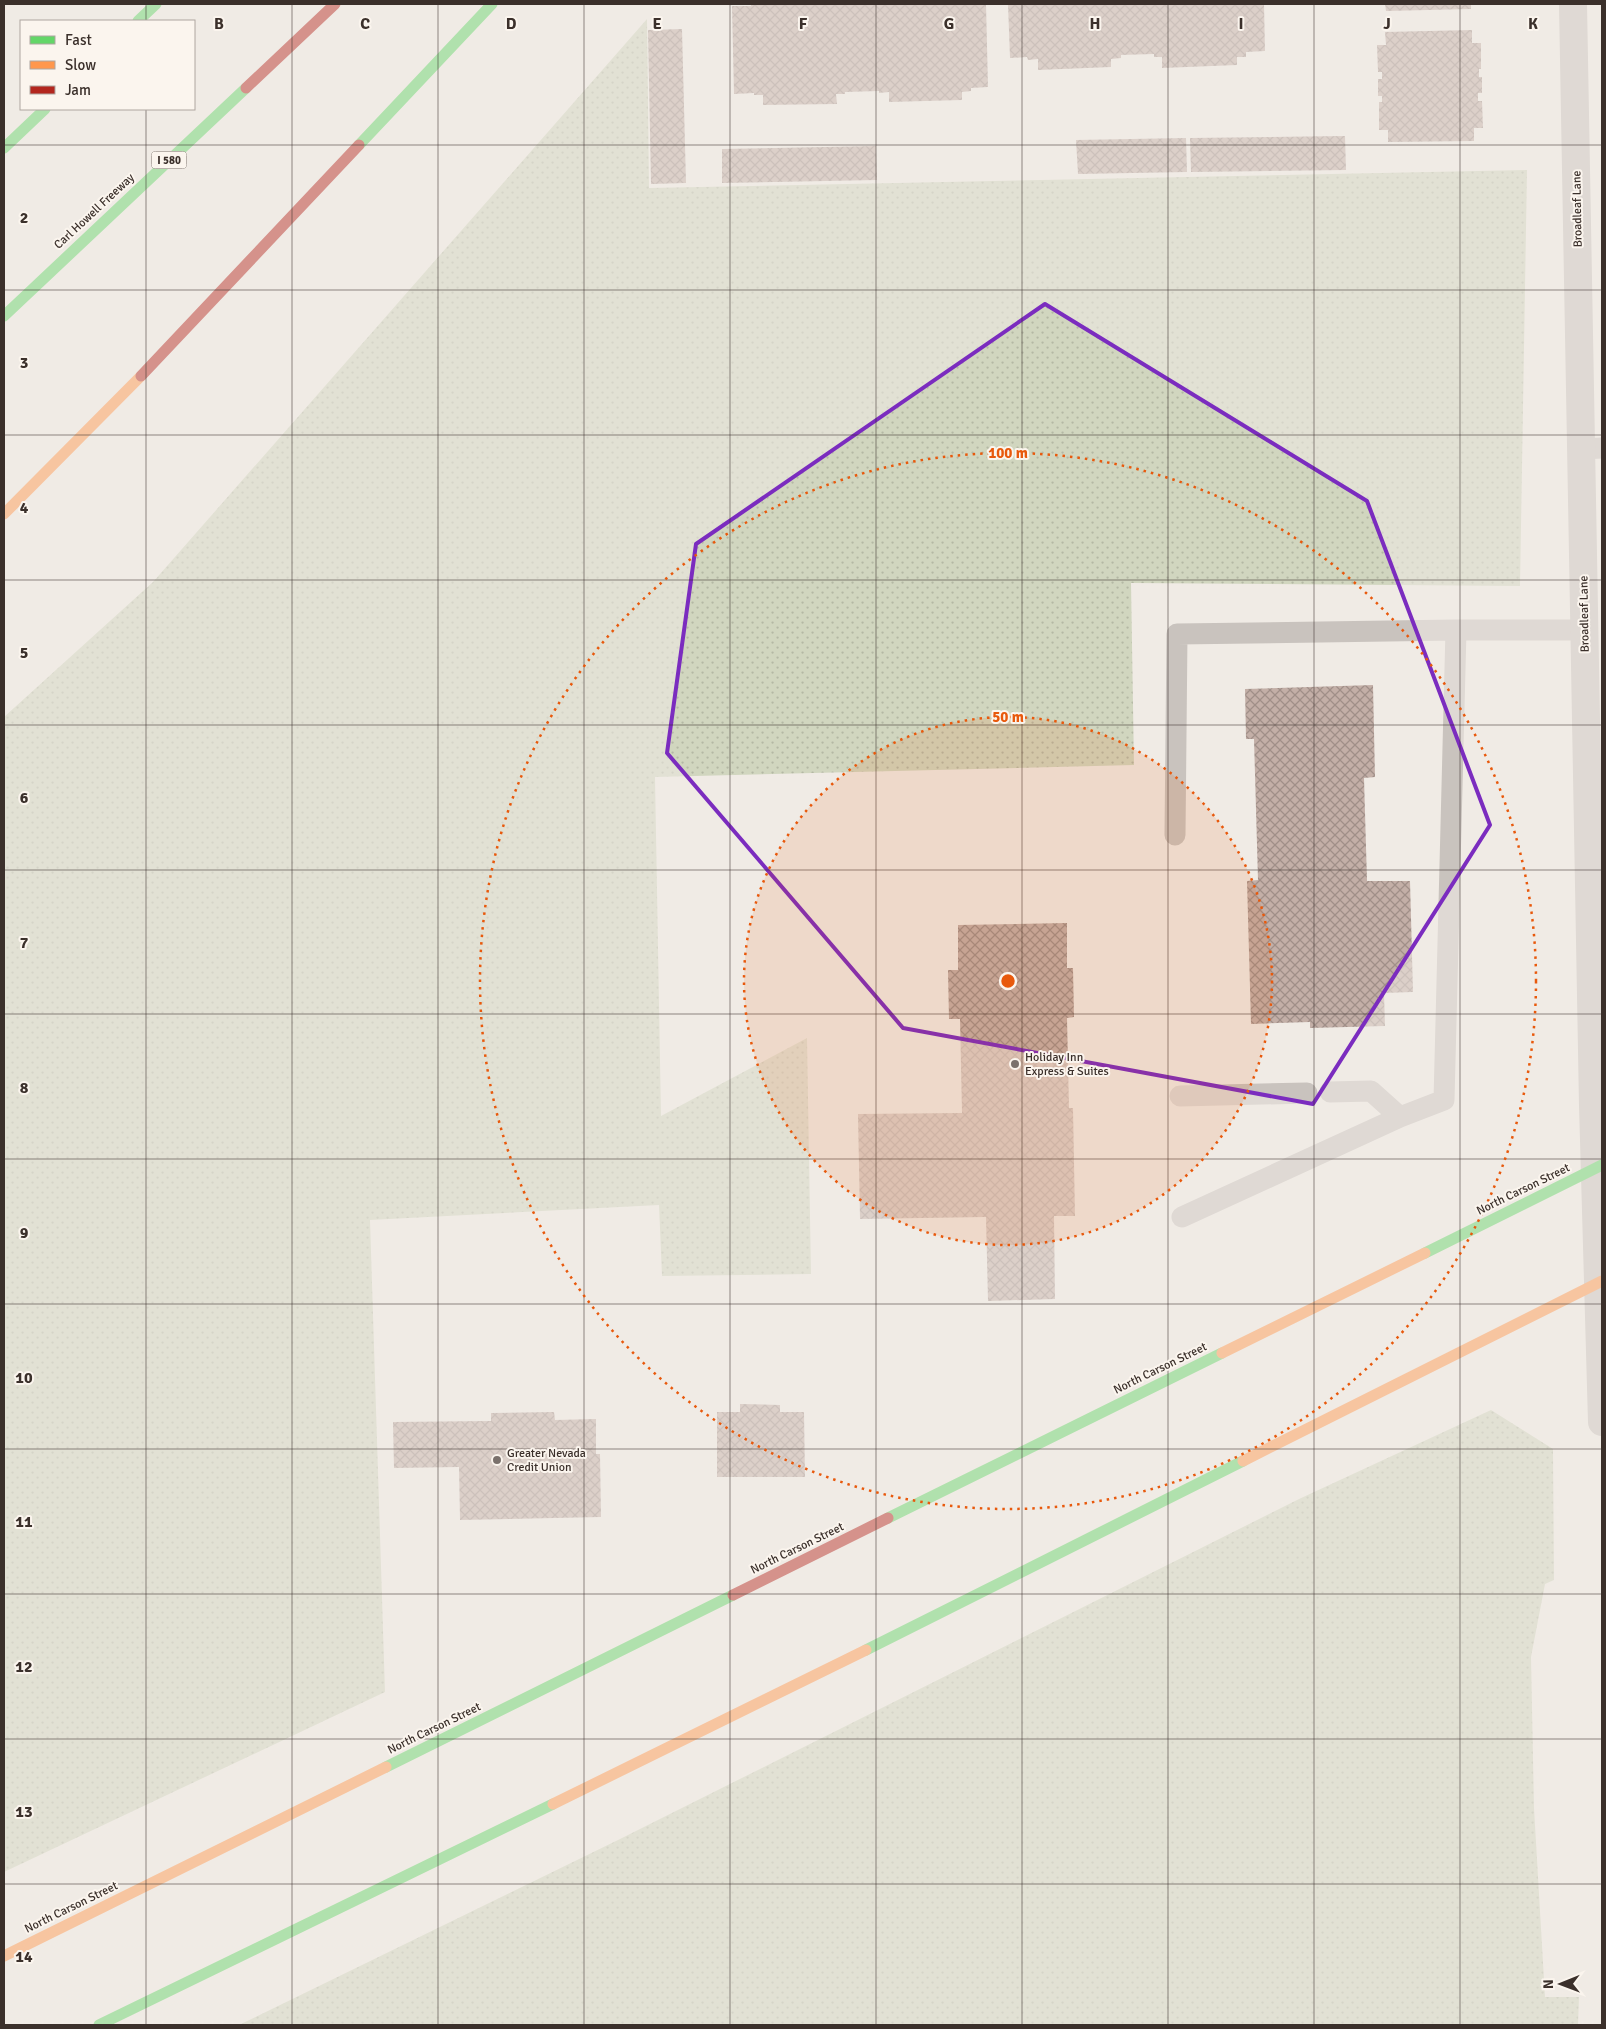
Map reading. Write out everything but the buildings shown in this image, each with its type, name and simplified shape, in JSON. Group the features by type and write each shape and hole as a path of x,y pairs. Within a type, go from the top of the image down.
{"main road":[{"path":"139,20 156,4"},
{"name":"Carl Howell Freeway","path":"4,316 335,4"},
{"path":"4,514 150,366 492,4"},
{"path":"4,148 44,110"},
{"name":"North Carson Street","path":"4,1956 1599,1166"},
{"path":"99,2025 747,1710 1601,1282"}],"street":[{"name":"Broadleaf Lane","path":"1573,4 1592,448 1585,630 1599,1166 1597,1223 1601,1282 1602,1422"}],"lane":[{"path":"1182,1217 1400,1117 1444,1100 1456,630"},
{"path":"1175,836 1177,634 1585,630"},
{"path":"1330,1092 1371,1091 1400,1117"},
{"path":"1180,1096 1307,1093"}],"highlighted area":[{"path":"1045,304 1367,501 1490,825 1313,1104 903,1028 667,753 696,544"}],"green space":[{"path":"647,19 649,188 1527,170 1520,586 1131,583 1134,765 655,777 661,1116 807,1038 811,1274 662,1276 659,1205 370,1220 385,1692 4,1872 4,717 153,582"},
{"path":"1491,1410 1553,1449 1554,1580 1545,1584 1531,1657 1534,1808 1545,1997 1579,1997 1578,2025 239,2025 618,1840 1299,1499"}],"traffic: fast":[{"path":"139,20 156,4"},
{"path":"359,145 492,4"},
{"path":"4,316 246,88"},
{"path":"4,148 44,110"},
{"path":"1425,1253 1602,1165"},
{"path":"888,1518 1222,1353"},
{"path":"866,1650 1243,1461"},
{"path":"386,1767 733,1595"},
{"path":"99,2025 553,1804"}],"traffic: slow":[{"path":"4,514 141,376"},
{"path":"1222,1353 1425,1253"},
{"path":"1243,1461 1602,1281"},
{"path":"553,1804 866,1650"},
{"path":"4,1956 386,1767"}],"traffic: jam":[{"path":"246,88 335,4"},
{"path":"141,376 359,145"},
{"path":"733,1595 888,1518"}],"place":[{"name":"Holiday Inn Express & Suites","path":"1015,1064"},
{"name":"Greater Nevada Credit Union","path":"497,1460"}]}
